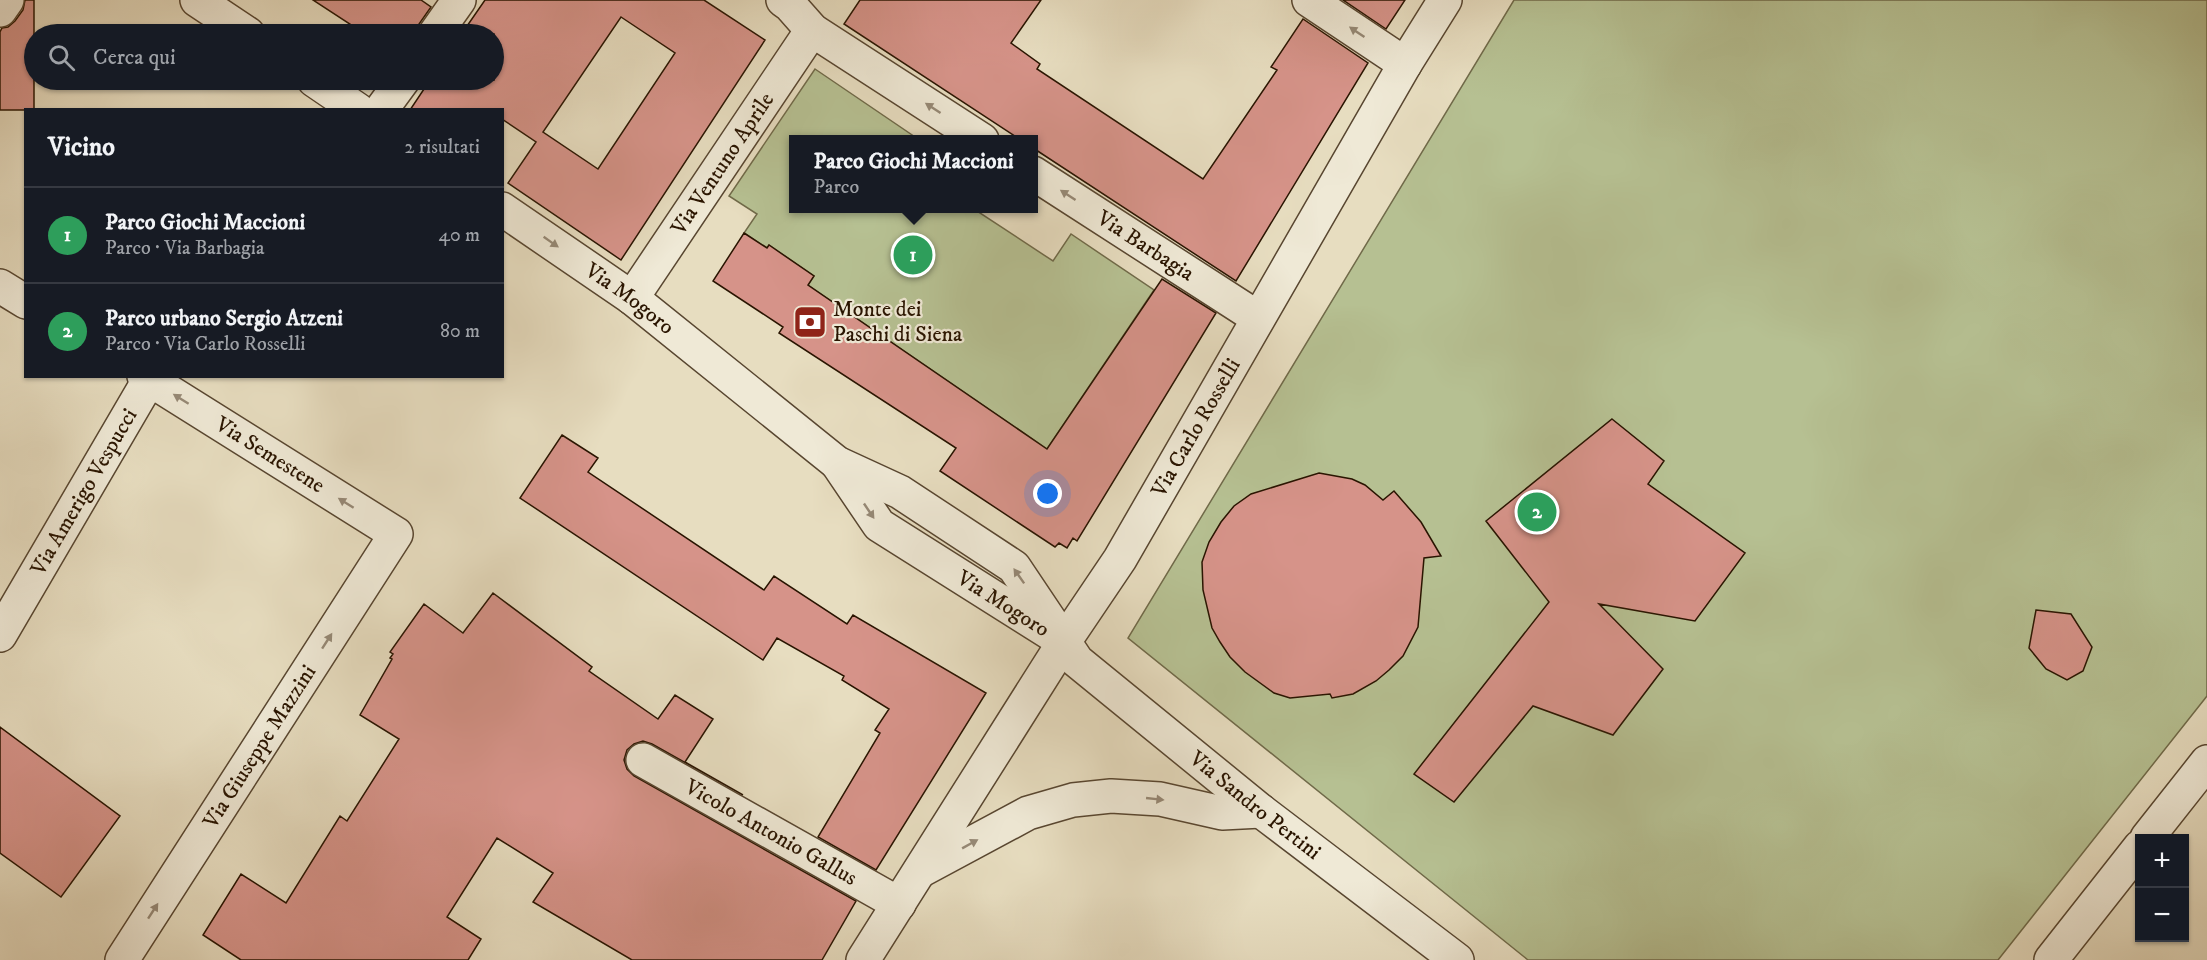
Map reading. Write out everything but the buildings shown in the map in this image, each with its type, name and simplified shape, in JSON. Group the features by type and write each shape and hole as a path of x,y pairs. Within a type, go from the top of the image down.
{"street":[{"path":"0,10 7,0"},
{"path":"197,0 233,24"},
{"path":"442,24 459,0"},
{"path":"1309,0 1405,64"},
{"name":"Via Carlo Rosselli","path":"863,960 1064,642 1120,559 1405,64 1445,0"},
{"path":"789,2 812,30 974,135"},
{"name":"Via Ventuno Aprile","path":"632,298 812,30"},
{"path":"329,90 355,108"},
{"path":"382,108 396,90"},
{"name":"Via Barbagia","path":"1038,176 1258,318"},
{"name":"Via Mogoro","path":"504,210 632,298 837,463 879,525 1064,642"},
{"path":"0,286 24,301"},
{"name":"Via Semestene","path":"147,378 396,534"},
{"name":"Via Amerigo Vespucci","path":"0,635 147,378"},
{"name":"Via Giuseppe Mazzini","path":"122,960 396,534"},
{"name":"Via Sandro Pertini","path":"1064,642 1077,661 1261,811 1456,960"},
{"name":"Vicolo Antonio Gallus","path":"643,760 898,904"},
{"path":"2149,834 2207,762"},
{"path":"926,859 1028,813 1073,800 1121,796 1160,799 1222,813 1261,811"},
{"path":"2051,960 2135,852"}],"green space":[{"path":"1514,0 2207,0 2207,696 1998,960 1528,960 1128,638"},
{"path":"815,69 912,135 789,135 789,213 980,213 1053,261 1071,234 1154,290 1047,449 808,285 814,276 769,245 767,248 744,233 757,214 729,196"}],"place":[{"name":"Parco Giochi Maccioni","path":"913,255"},
{"name":"Monte dei Paschi di Siena","path":"810,322"},
{"name":"Parco urbano Sergio Atzeni","path":"1537,512"}]}
